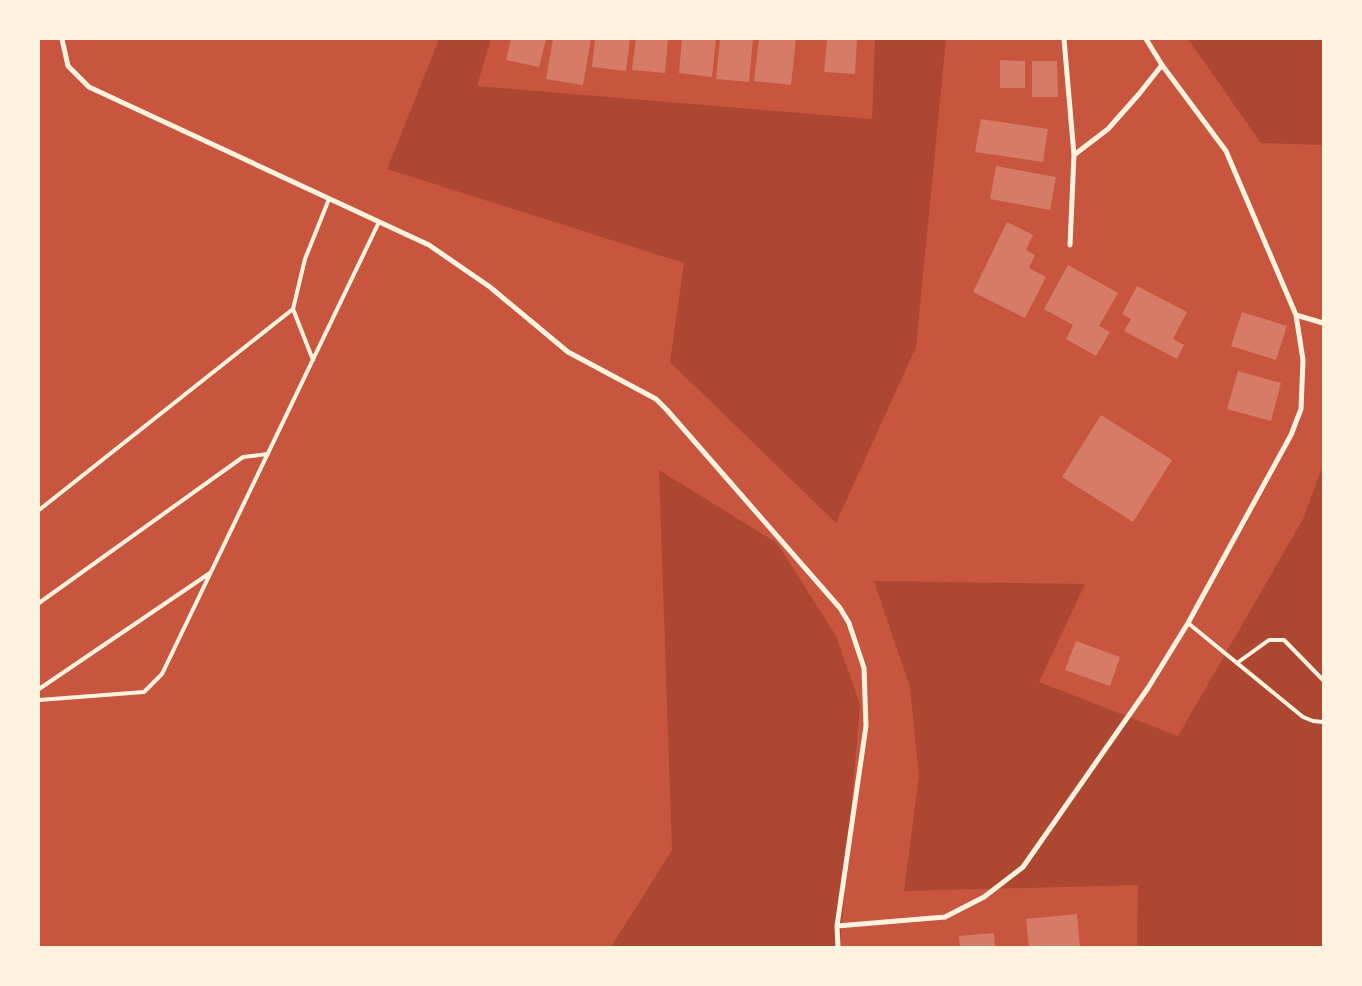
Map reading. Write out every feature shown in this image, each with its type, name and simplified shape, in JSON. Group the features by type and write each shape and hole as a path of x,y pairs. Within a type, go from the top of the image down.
{"street":[{"path":"62,39 68,66 89,86 430,246 490,287 568,352 656,399 840,608 849,623 864,668 866,726 837,926 838,947"},
{"path":"1064,39 1074,155 1070,246"},
{"path":"837,926 945,917 984,897 1023,867 1148,688 1188,623 1291,435 1301,408 1303,360 1296,315 1226,151 1162,65 1146,39"},
{"path":"1074,155 1108,129 1162,65"},
{"path":"1296,315 1323,322"}],"lane":[{"path":"313,360 293,309 305,259 329,199"},
{"path":"39,700 144,692 162,674 379,222"},
{"path":"39,510 293,309"},
{"path":"39,603 243,458 268,454"},
{"path":"39,689 211,572"},
{"path":"1188,623 1303,717 1323,722"},
{"path":"1237,663 1269,640 1284,640 1323,680"}],"shaded area":[{"path":"439,39 491,39 477,86 872,119 875,39 946,39 916,347 836,523 670,362 684,263 387,169"},
{"path":"1188,39 1323,39 1323,145 1261,143"},
{"path":"1323,465 1323,947 1137,947 1138,885 904,891 919,776 910,687 874,581 1085,584 1039,682 1178,736 1303,519"},
{"path":"659,470 777,543 836,636 860,704 840,947 611,947 672,850"}],"building":[{"path":"511,39 546,39 539,67 506,60"},
{"path":"553,39 591,39 583,85 546,79"},
{"path":"595,39 630,39 626,71 592,67"},
{"path":"636,39 668,39 665,73 632,70"},
{"path":"682,39 716,39 712,77 679,73"},
{"path":"720,39 753,39 749,82 716,79"},
{"path":"759,39 796,39 791,85 754,81"},
{"path":"827,39 857,39 855,74 824,72"},
{"path":"1000,60 1025,61 1025,88 1000,88"},
{"path":"1032,61 1057,61 1058,97 1032,97"},
{"path":"981,119 1048,129 1043,162 975,152"},
{"path":"996,166 1056,177 1050,210 990,199"},
{"path":"1007,222 1033,235 1026,250 1035,255 1029,268 1046,277 1025,318 973,292"},
{"path":"1068,265 1118,293 1099,326 1110,332 1096,356 1066,339 1073,325 1044,309"},
{"path":"1137,286 1187,312 1173,339 1184,345 1177,359 1124,331 1131,319 1122,314"},
{"path":"1242,312 1287,326 1276,360 1231,346"},
{"path":"1238,371 1281,383 1271,421 1227,409"},
{"path":"1101,415 1172,460 1133,522 1062,477"},
{"path":"1076,641 1120,657 1110,686 1065,670"},
{"path":"1077,914 1080,947 1029,947 1026,919"},
{"path":"994,933 995,947 960,947 959,936"}]}
